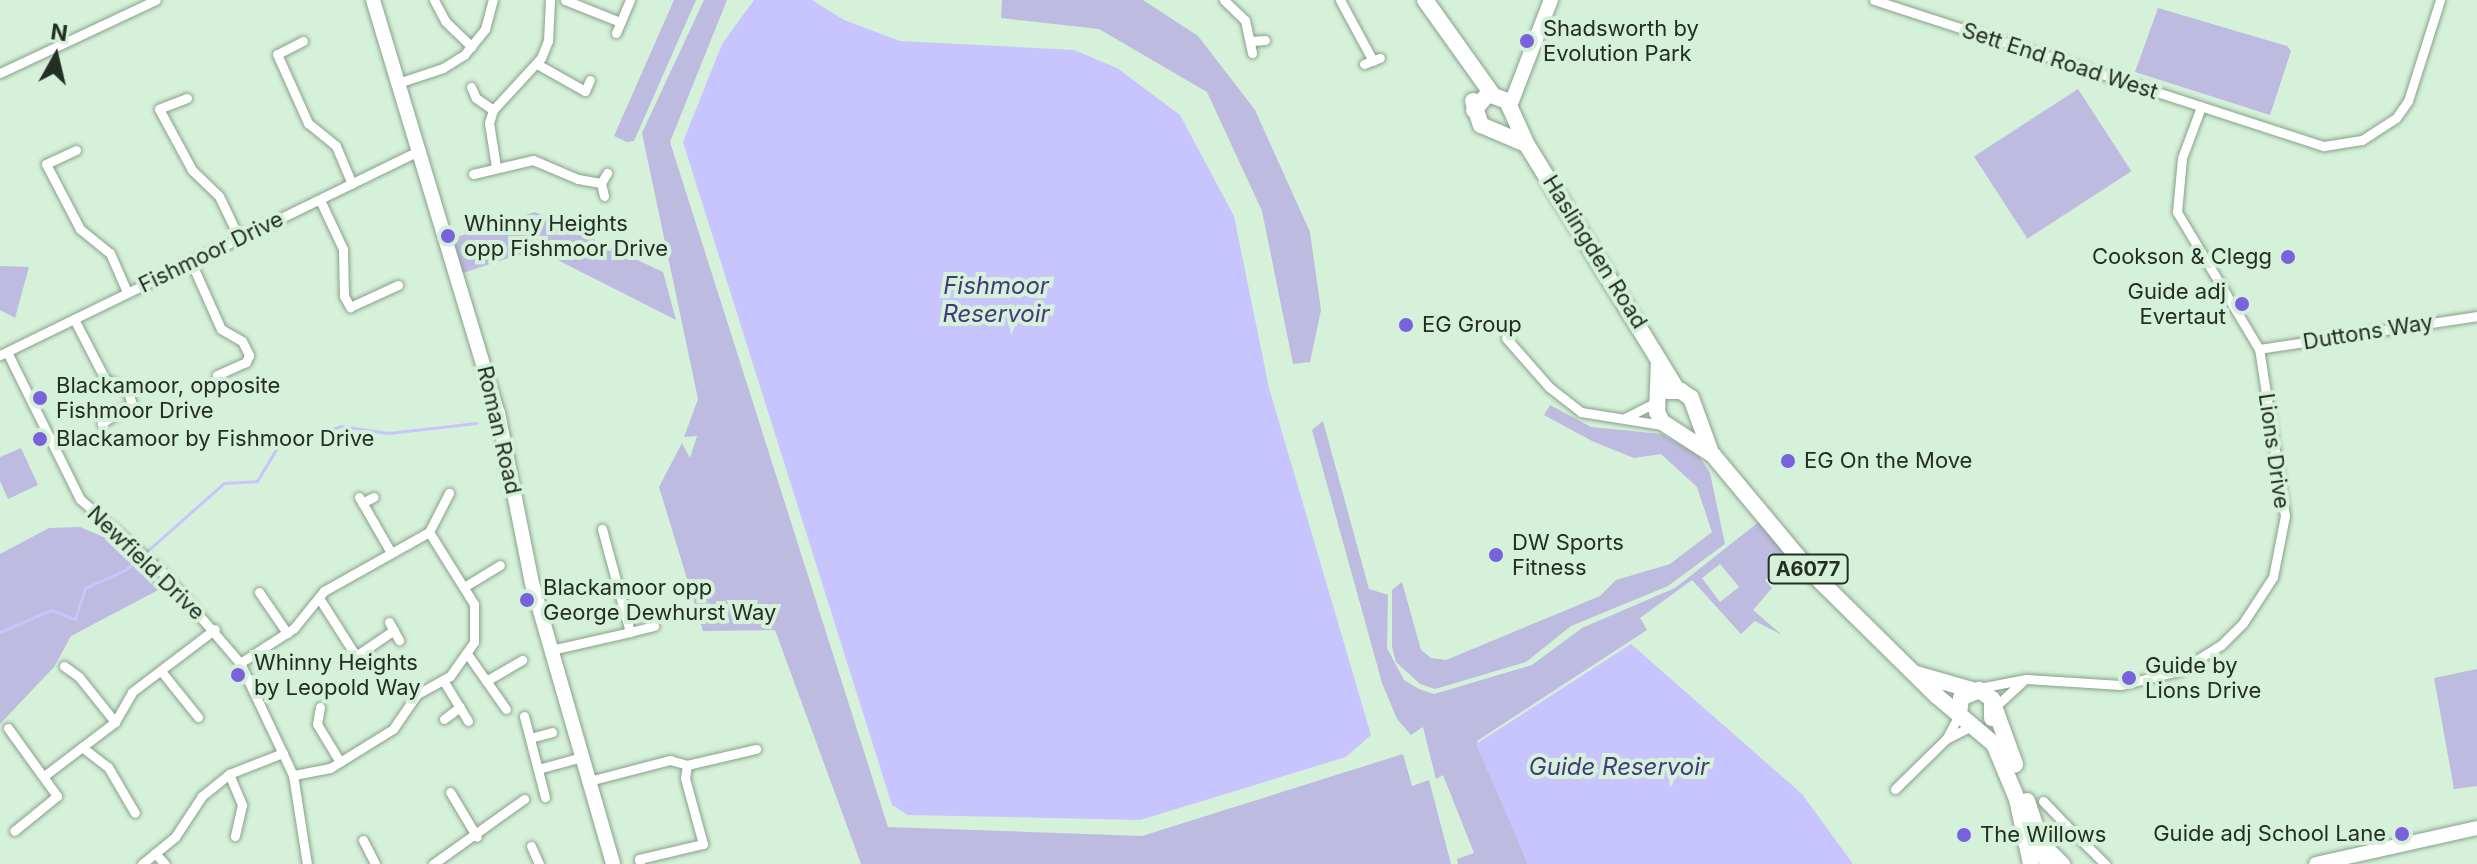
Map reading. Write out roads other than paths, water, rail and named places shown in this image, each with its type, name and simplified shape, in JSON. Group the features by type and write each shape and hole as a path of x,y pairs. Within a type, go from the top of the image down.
{"highway":[{"name":"A6077","path":"1425,0 1469,64 1493,94 1510,108"},
{"name":"A6077","path":"1469,64 1474,110"},
{"path":"1493,94 1478,100 1474,110 1481,125 1497,129 1527,145"},
{"path":"1497,129 1506,124 1510,108"},
{"name":"Haslingden Road","path":"1510,108 1527,145 1677,390"},
{"path":"1659,360 1657,412 1669,426 1688,422 1693,411"},
{"name":"A6077","path":"1677,390 1691,398 1693,411 1713,455 1799,560 1914,674 1966,720 2004,762 2030,864"},
{"path":"1658,401 1677,390"},
{"name":"A6077","path":"1669,426 1713,455"},
{"name":"A6077","path":"1914,674 1988,693 1995,708"},
{"path":"1973,690 1961,698 1966,720 1989,722 1995,708"},
{"path":"1995,708 2049,839 2048,864"}],"street":[{"path":"0,73 156,0"},
{"name":"Roman Road","path":"373,0 401,82 498,413 532,583 613,864"},
{"path":"434,0 445,21 472,47"},
{"path":"401,82 443,68 472,47 485,29 493,0"},
{"path":"496,167 488,130 493,110 537,64 548,41 550,0"},
{"path":"565,0 620,22"},
{"path":"616,33 630,0"},
{"path":"1224,0 1245,20 1252,53"},
{"path":"1340,0 1373,61"},
{"path":"1510,108 1551,0"},
{"name":"Sett End Road West","path":"1874,0 2324,146 2362,140 2388,125 2408,101 2440,0"},
{"path":"1251,41 1265,40"},
{"path":"303,41 277,54 308,123 336,146 352,184"},
{"path":"537,64 585,91 590,80"},
{"path":"1493,94 1523,70"},
{"path":"471,87 476,98 493,110"},
{"path":"187,98 159,109 192,170 219,196 239,238"},
{"name":"Lions Drive","path":"1973,690 2026,679 2121,685 2158,678 2221,645 2260,602 2273,577 2285,516 2259,349 2177,212 2182,158 2201,107"},
{"path":"76,150 46,164 80,229 110,253 127,292"},
{"name":"Fishmoor Drive","path":"4,354 421,150"},
{"path":"473,174 533,160 578,179 601,183"},
{"path":"604,196 601,183 607,173"},
{"path":"320,200 343,249 344,296 350,307 398,285"},
{"path":"191,262 221,329 242,341 249,355 246,362 217,375"},
{"name":"Duttons Way","path":"2259,349 2477,316"},
{"path":"74,319 105,379 127,389 132,404 102,423"},
{"path":"1506,338 1572,407 1597,418 1669,426"},
{"name":"Newfield Drive","path":"4,354 80,499 162,572 215,629 240,663 293,775 307,864"},
{"path":"1621,419 1658,401"},
{"path":"240,663 287,633 319,598 390,551 429,532 449,493"},
{"path":"374,497 360,500 390,551"},
{"path":"602,529 630,632"},
{"path":"293,775 340,762 393,729 417,694 443,680 468,655 477,622 474,604 429,532"},
{"path":"464,587 500,565"},
{"path":"259,592 287,633"},
{"path":"319,598 356,656 392,626 399,640"},
{"path":"551,650 654,626"},
{"path":"44,776 115,722 132,692 215,629"},
{"path":"468,655 506,709"},
{"path":"486,681 522,660"},
{"path":"64,666 79,677 115,722"},
{"path":"161,671 198,717"},
{"path":"1995,708 2026,679"},
{"path":"443,680 468,721"},
{"path":"320,707 317,724 340,762"},
{"path":"444,719 460,707"},
{"path":"524,716 545,797"},
{"path":"1895,789 1966,720"},
{"path":"1946,739 1966,720"},
{"path":"8,728 57,796 14,831"},
{"path":"530,738 552,732"},
{"path":"82,747 108,767 135,813"},
{"path":"589,781 670,760 687,765 756,749"},
{"path":"142,864 175,837 202,796 229,774 283,753"},
{"path":"538,769 582,757"},
{"path":"640,864 639,859 703,844 685,778 687,765"},
{"path":"229,774 242,805 235,836"},
{"path":"450,792 477,837"},
{"path":"433,864 477,837 524,799"},
{"path":"2043,801 2105,864"},
{"path":"2063,864 2049,839 2065,824"},
{"path":"2316,864 2477,828"},
{"path":"363,840 375,864"},
{"path":"531,846 539,864"},
{"path":"155,853 165,864"}],"water":[{"name":"Fishmoor Reservoir","path":"754,0 812,0 844,20 900,41 1074,50 1117,68 1180,115 1234,216 1269,388 1371,735 1346,757 1140,820 908,815 892,805 683,142 722,44"},
{"name":"Guide Reservoir","path":"1631,644 1802,794 1853,864 1528,864 1476,744"}],"waterway":[{"path":"146,552 224,483 257,481 278,446 341,426 388,433 476,423"},
{"path":"0,632 51,610 75,619 85,588 125,570 140,557"}],"place":[{"name":"Shadsworth by Evolution Park","path":"1527,41"},
{"name":"Whinny Heights opp Fishmoor Drive","path":"448,236"},
{"name":"Cookson & Clegg","path":"2288,257"},
{"name":"Guide adj Evertaut","path":"2242,304"},
{"name":"EG Group","path":"1406,325"},
{"name":"Blackamoor, opposite Fishmoor Drive","path":"40,398"},
{"name":"Blackamoor by Fishmoor Drive","path":"40,439"},
{"name":"EG On the Move","path":"1788,461"},
{"name":"DW Sports Fitness","path":"1496,555"},
{"name":"Blackamoor opp George Dewhurst Way","path":"527,600"},
{"name":"Whinny Heights by Leopold Way","path":"238,675"},
{"name":"Guide by Lions Drive","path":"2129,678"},
{"name":"Guide adj School Lane","path":"2402,834"},
{"name":"The Willows","path":"1964,835"}]}
